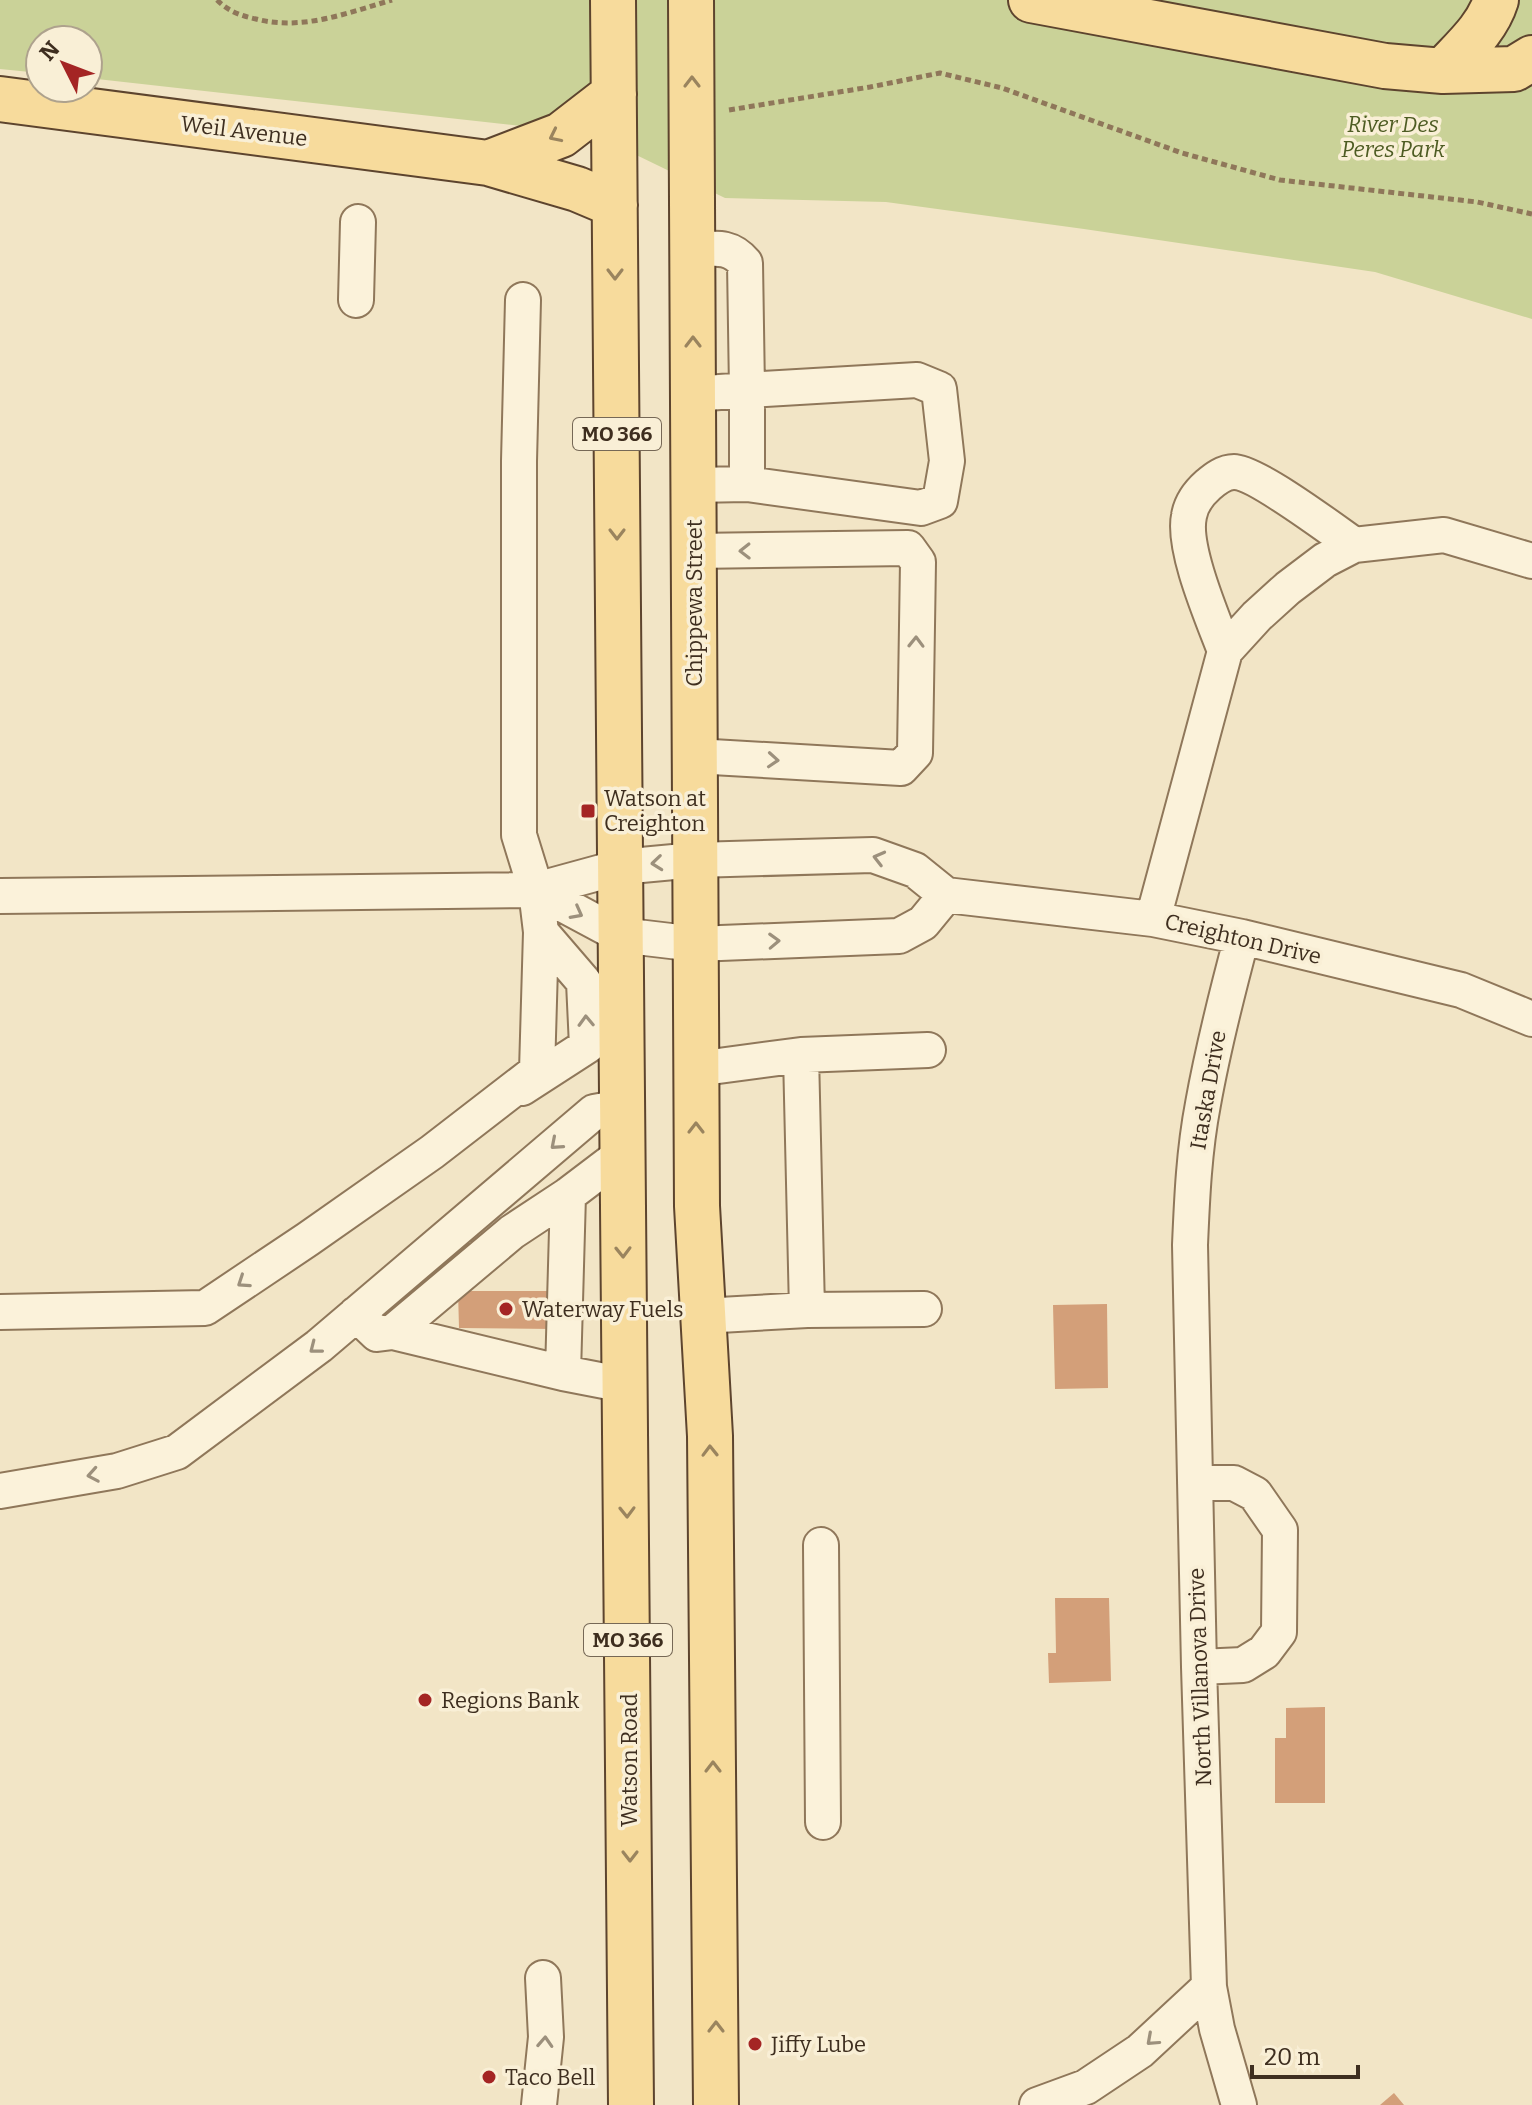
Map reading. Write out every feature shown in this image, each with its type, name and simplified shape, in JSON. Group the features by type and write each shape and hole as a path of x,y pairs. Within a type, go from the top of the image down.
{"main road":[{"name":"MO 366","path":"613,0 622,1164"},
{"name":"Chippewa Street","path":"691,0 697,1206 702,1316"},
{"path":"1031,0 1385,66 1443,71 1514,69 1532,58"},
{"path":"1443,71 1483,26 1496,0"},
{"path":"488,163 561,135 614,94"},
{"name":"Weil Avenue","path":"0,99 488,163 577,189 615,205"},
{"name":"Watson Road","path":"622,1164 631,2105"},
{"name":"MO 366","path":"702,1316 710,1467 716,2105"}],"street":[{"path":"356,300 358,222"},
{"path":"692,250 725,249 737,254 745,263 747,484"},
{"path":"0,1312 205,1308 432,1152 537,1071 541,932 536,890 519,835 519,461 523,300"},
{"path":"693,394 917,380 939,389 947,461 940,501 921,508 747,484 693,485"},
{"path":"1225,651 1188,540 1189,516 1199,493 1218,476 1236,472 1263,484 1354,545"},
{"path":"1153,919 1225,651 1257,616 1325,560 1354,545 1444,535 1532,561"},
{"path":"694,551 908,548 918,562 915,753 901,768 695,756"},
{"path":"0,896 536,890 620,867 695,860 873,855 915,870 946,895 923,923 899,936 696,944 620,935 536,890"},
{"name":"Creighton Drive","path":"946,895 1153,919 1242,937 1461,990 1532,1019"},
{"path":"472,1121 587,1046 584,982 541,932"},
{"name":"Itaska Drive","path":"1190,1245 1193,1177 1202,1107 1242,937"},
{"path":"696,1069 801,1055 928,1050"},
{"path":"801,1055 807,1310"},
{"path":"0,1491 117,1471 177,1452 319,1346 594,1112 622,1107"},
{"path":"393,1332 512,1232 622,1164"},
{"path":"563,1373 568,1195"},
{"path":"487,1203 512,1232"},
{"name":"North Villanova Drive","path":"1190,1245 1209,1987 1217,2029 1239,2105"},
{"path":"702,1316 807,1310 924,1309"},
{"path":"356,1314 377,1334 393,1332 625,1385"},
{"path":"1195,1483 1234,1483 1255,1494 1280,1530 1279,1632 1264,1652 1243,1665 1199,1667"},
{"path":"821,1545 823,1822"},
{"path":"539,2105 546,2037 543,1978"},
{"path":"1037,2105 1086,2087 1140,2051 1209,1987"}],"path":[{"path":"217,0 237,15 268,23 310,23 392,0"},
{"path":"692,111 725,110 940,73 1002,88 1182,153 1280,180 1477,202 1532,214"}],"green space":[{"name":"River Des Peres Park","path":"0,0 1532,0 1532,319 1375,272 886,202 725,198 593,134 104,80 104,24 24,24 24,71 0,69"}],"building":[{"name":"Waterway Fuels","path":"458,1291 555,1291 554,1329 459,1328"},
{"path":"1107,1304 1108,1388 1055,1389 1053,1305"},
{"path":"1055,1598 1109,1598 1111,1681 1049,1683 1048,1653 1056,1653"},
{"path":"1325,1707 1325,1803 1275,1803 1275,1738 1286,1738 1286,1708"},
{"path":"1394,2093 1404,2105 1380,2105"}],"place":[{"name":"Watson at Creighton","path":"588,811"},
{"name":"Waterway Fuels","path":"506,1309"},
{"name":"Regions Bank","path":"425,1700"},
{"name":"Jiffy Lube","path":"755,2044"},
{"name":"Taco Bell","path":"489,2077"}]}
